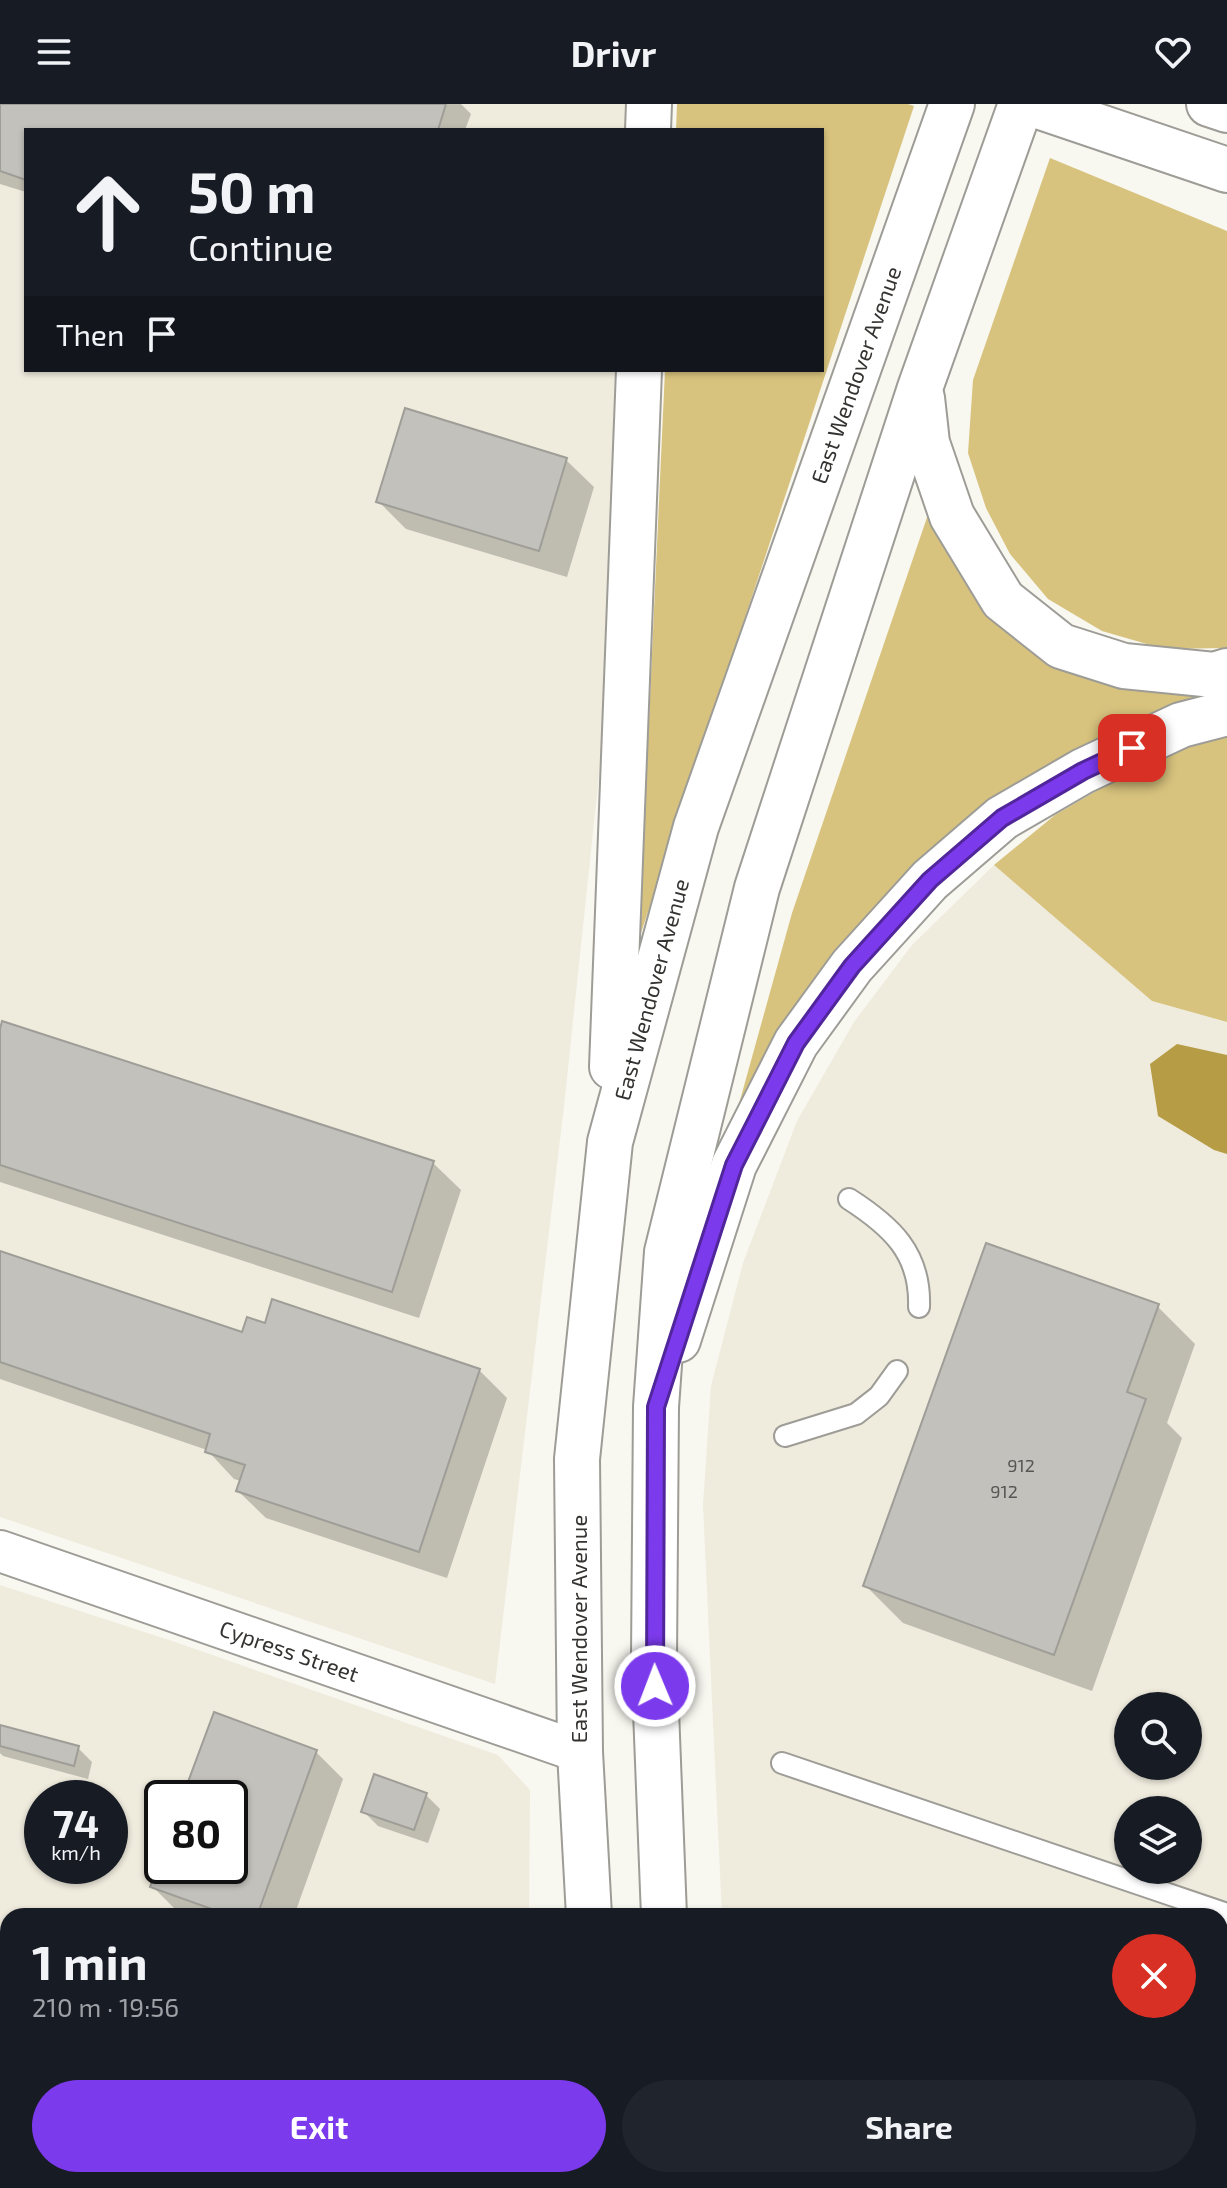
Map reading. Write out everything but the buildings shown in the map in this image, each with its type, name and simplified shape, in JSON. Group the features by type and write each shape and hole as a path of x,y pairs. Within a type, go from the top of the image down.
{"main road":[{"path":"648,128 649,104"},
{"name":"East Wendover Avenue","path":"589,1908 580,1752 577,1459 610,1142 696,827 952,104"},
{"path":"664,1908 654,1659 656,1407 667,1252 757,888 920,388 1021,104"},
{"path":"1032,104 1227,170"},
{"path":"1209,104 1227,110"},
{"path":"610,1142 639,372"},
{"path":"920,388 927,443 952,516 1003,600 1061,646 1124,666 1214,675 1227,671"},
{"path":"656,1407 734,1165 796,1043 852,966 930,880 1002,818 1097,764 1181,725 1227,713"}],"street":[{"name":"Cypress Street","path":"0,1551 580,1752"}],"lane":[{"path":"849,1199 877,1217 910,1256 920,1283 919,1307"},
{"path":"785,1436 856,1414 879,1396 897,1371"},
{"path":"782,1763 1209,1908"}],"shaded area":[{"path":"0,104 628,104 627,128 24,128 24,372 621,372 613,643 564,1106 495,1684 0,1517"},
{"path":"677,104 914,106 639,939 665,372 824,372 824,128 676,128"},
{"path":"1050,158 1227,231 1227,648 1164,649 1102,631 1048,599 1010,554 986,508 968,453 973,380"},
{"path":"935,494 985,596 1196,692 1198,701 1052,766 750,1106 739,1104 792,913"},
{"path":"1227,734 1227,1022 1152,1001 994,865 1055,815 1134,769"},
{"path":"994,865 1152,1001 1227,1022 1227,1908 722,1908 703,1505 711,1386 743,1263 797,1121 854,1022 912,945"},
{"path":"1177,1044 1227,1055 1227,1154 1214,1150 1158,1116 1150,1064"},
{"path":"0,1585 172,1641 498,1755 530,1790 529,1908 0,1908"}],"route":[{"path":"655,1686 656,1407 734,1165 796,1043 852,966 930,880 1002,818 1083,771 1132,748"}]}
